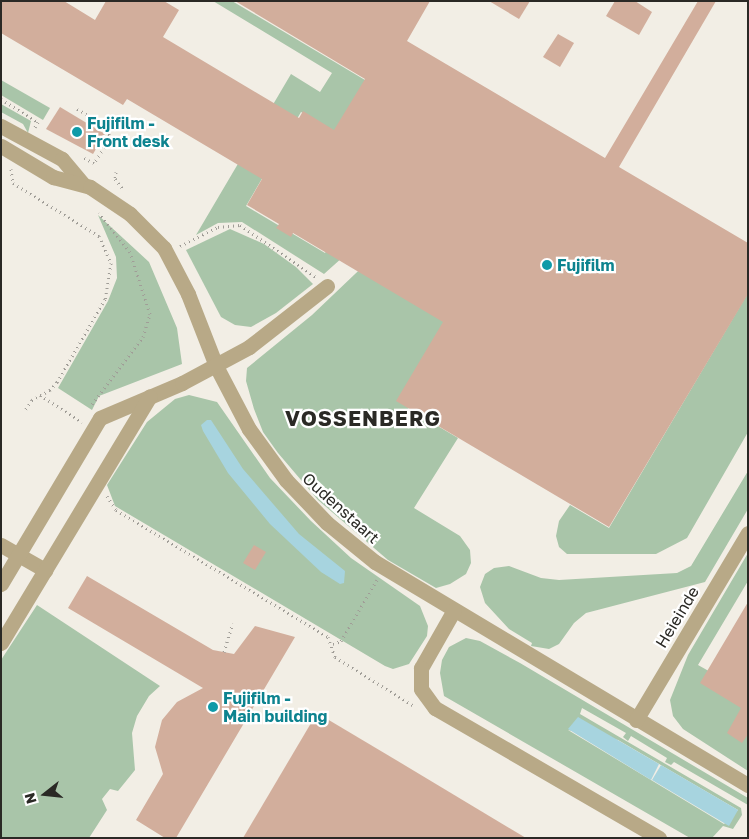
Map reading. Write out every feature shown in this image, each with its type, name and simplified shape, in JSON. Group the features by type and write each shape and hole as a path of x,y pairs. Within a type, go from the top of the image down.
{"street":[{"name":"Oudenstaart","path":"1,126 62,159 83,184 130,214 164,248 188,294 216,366 249,429 286,480 320,516 375,562 636,720 748,785"},
{"name":"Oudenstaart","path":"1,146 53,178 83,184"},
{"path":"1,584 100,418 216,366 263,337 327,286"},
{"path":"1,643 150,396"},
{"name":"Heieinde","path":"636,720 748,533"},
{"path":"1,545 45,570"},
{"path":"454,610 420,668 421,689 435,708 658,838"}],"path":[{"path":"1,100 38,122 27,140"},
{"path":"75,153 94,163 110,139 108,129 101,122 77,108"},
{"path":"18,156 10,171 13,183 99,236 111,263 105,299 57,382 32,400 24,412"},
{"path":"116,172 115,179 126,192"},
{"path":"90,406 142,337 150,314 130,252 95,209"},
{"path":"173,240 180,246 218,227 240,225 327,286"},
{"path":"40,395 82,422 85,414"},
{"path":"106,493 116,510 328,637 333,644 335,657 420,710"},
{"path":"333,644 341,641 378,577"},
{"path":"224,652 233,623"}],"green space":[{"path":"213,1 232,1 365,80 366,150 301,112 246,206 325,253 381,159 550,233 436,425 458,438 414,508 460,536 470,550 471,563 466,574 450,584 436,588 388,560 318,500 278,453 263,432 246,381 247,368 312,315 376,254 353,248 324,274 242,222 218,223 196,235 291,74 320,92 332,73"},
{"path":"1,80 50,108 43,120 1,95"},
{"path":"1,104 31,121 28,133 23,124 1,112"},
{"path":"98,215 149,262 177,328 182,364 99,396 92,410 58,388 108,301 117,278 116,257"},
{"path":"230,229 264,244 296,267 313,284 276,313 251,327 235,325 221,317 186,250"},
{"path":"748,293 748,432 687,538 656,554 567,554 559,547 556,536 559,521 570,505 609,528"},
{"path":"189,395 217,402 270,478 311,521 351,558 420,606 428,626 427,636 409,664 393,669 385,666 115,506 107,485 147,422 175,399"},
{"path":"748,471 748,509 705,582 586,613 574,623 559,644 549,649 531,646 532,643 509,629 485,603 480,587 485,574 494,568 509,566 541,578 559,580 677,573 691,566"},
{"path":"748,553 748,581 698,665 748,693 748,771 683,729 673,716 670,700 688,655"},
{"path":"37,605 160,686 149,696 137,716 132,733 135,770 118,791 110,789 102,799 107,810 89,838 1,838 1,660"},
{"path":"466,638 480,641 748,798 748,805 674,762 671,765 665,762 667,758 631,736 628,741 623,737 626,733 582,708 580,714 741,808 742,815 733,829 723,826 712,838 690,838 444,696 440,673 442,660 449,647","holes":["568,730 618,740 738,810 724,824"]}],"water":[{"path":"207,420 211,420 243,469 299,534 345,571 344,583 340,584 321,572 270,524 228,473 203,431 201,425"},
{"path":"578,717 659,764 651,780 568,729"},
{"path":"661,765 738,810 729,826 652,780"}],"building":[{"name":"Fujifilm","path":"1,1 64,1 95,20 106,1 164,1 179,10 163,37 299,118 303,111 334,130 365,79 235,1 430,1 407,41 605,158 698,1 716,1 619,167 748,243 748,294 609,527 396,401 443,322 293,233 291,237 276,228 279,224 247,205 262,179 127,99 123,105 1,33"},
{"path":"489,1 530,1 519,19"},
{"path":"615,1 635,1 652,12 639,35 606,16"},
{"path":"558,34 574,43 560,67 543,57"},
{"name":"Fujifilm - Front desk","path":"60,107 105,134 93,154 46,129"},
{"path":"254,545 266,552 255,570 243,563"},
{"name":"Fujifilm - Main building","path":"87,576 213,650 234,654 255,626 295,637 176,838 165,838 136,820 163,774 155,747 162,720 177,702 203,688 68,608"},
{"path":"748,602 748,734 742,743 727,733 741,708 700,683"},
{"path":"317,713 396,760 526,838 243,838"}],"place":[{"name":"Fujifilm - Front desk","path":"77,132"},
{"name":"Fujifilm","path":"547,265"},
{"name":"Fujifilm - Main building","path":"213,707"}],"district":[{"name":"VOSSENBERG","path":"363,418"}]}
